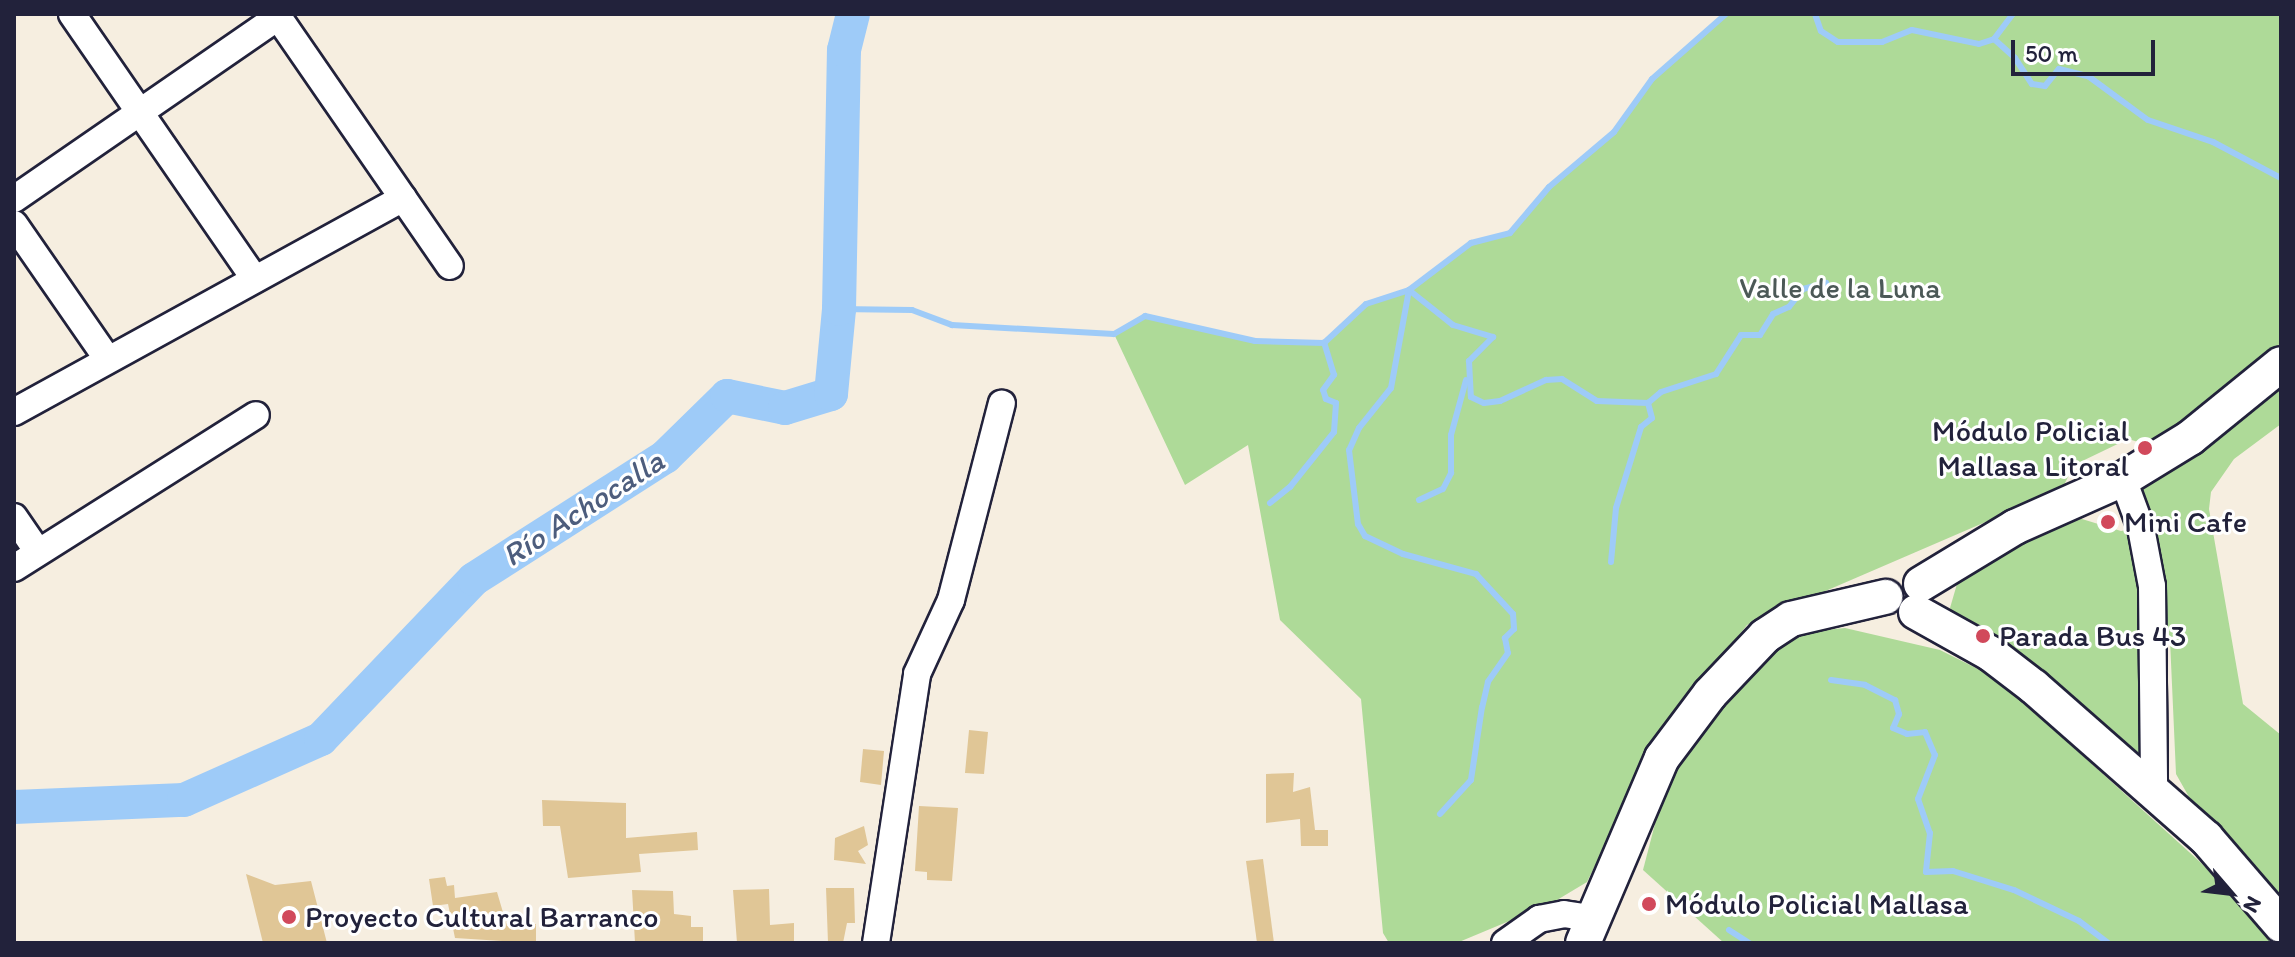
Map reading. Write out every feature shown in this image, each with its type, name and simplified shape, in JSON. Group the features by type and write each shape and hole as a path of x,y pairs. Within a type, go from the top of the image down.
{"main road":[{"path":"1918,598 2015,527 2123,479 2190,438 2281,364"},
{"path":"1580,935 1662,758 1742,658 1791,619 1885,597 1888,584 1899,576 1918,598 1991,654 2206,838 2281,925"}],"street":[{"path":"72,14 255,279"},
{"path":"14,199 277,16 450,266"},
{"path":"14,412 403,198"},
{"path":"14,224 108,360"},
{"path":"876,943 917,674 951,600 1002,403"},
{"path":"14,568 256,415"},
{"path":"2123,479 2141,528 2152,586 2154,793"},
{"path":"14,517 38,552"},
{"path":"1505,943 1539,919 1564,914 1580,935"}],"green space":[{"name":"Valle de la Luna","path":"1726,14 2281,14 2281,343 2149,445 2128,439 2074,465 2062,489 1747,625 1657,739 1587,882 1552,903 1459,942 1389,943 1383,933 1361,699 1280,620 1248,445 1185,485 1114,334 1145,316 1255,341 1324,343 1366,304 1409,290 1471,243 1510,233 1549,187 1614,132 1652,79"},
{"path":"2281,383 2281,424 2234,459 2211,492 2209,509 2243,704 2281,735 2281,909 2226,833 2189,797 2176,774 2170,640 2141,482 2185,462"},
{"path":"2069,515 2121,531 2131,529 2138,542 2145,769 2012,648 1956,617 1950,608 1959,577"},
{"path":"1845,628 1940,650 1998,679 2199,861 2281,943 1724,943 1643,870 1663,793 1702,727 1760,659 1804,632"}],"building":[{"path":"969,730 988,732 984,774 965,773"},
{"path":"863,749 884,751 881,785 860,782"},
{"path":"1294,773 1293,792 1310,787 1315,830 1328,830 1328,846 1301,846 1300,819 1266,823 1266,774"},
{"path":"542,800 626,803 626,838 697,832 698,850 639,854 641,872 568,878 560,826 543,826"},
{"path":"919,806 958,808 952,881 927,880 927,872 915,871"},
{"path":"864,826 868,845 858,851 866,864 834,860 835,838"},
{"path":"1263,859 1274,943 1257,943 1246,861"},
{"name":"Proyecto Cultural Barranco","path":"246,874 275,885 311,881 327,943 263,943"},
{"path":"445,877 447,886 454,885 455,898 497,892 507,926 536,924 536,943 455,938 448,904 433,906 429,879"},
{"path":"826,888 854,888 855,923 847,923 843,943 828,943"},
{"path":"769,889 770,925 794,923 794,943 737,943 733,890"},
{"path":"632,890 673,891 674,914 691,916 691,927 703,927 703,943 635,943"}],"waterway":[{"name":"Río Achocalla","path":"14,807 184,800 321,739 474,579 665,457 727,396 785,408 831,394 839,309 844,50 853,14"},
{"path":"839,309 912,310 952,325 1114,334 1145,316 1255,341 1324,343 1366,304 1409,290 1471,243 1510,233 1549,187 1614,132 1652,79 1726,14"},
{"path":"1815,14 1821,31 1838,42 1882,42 1912,30 1979,44 1994,39 2015,58 2032,84 2045,86 2059,69 2088,76 2148,120 2213,142 2281,178"},
{"path":"1994,39 2013,14"},
{"path":"1409,290 1453,325 1493,337 1469,361 1471,397 1484,403 1500,401 1546,380 1562,379 1597,401 1648,403 1661,392 1716,374 1741,335 1760,335 1773,314 1789,307 1803,289 1826,283"},
{"path":"1409,290 1391,388 1359,428 1349,450 1358,524 1365,536 1403,554 1476,574 1513,614 1514,629 1505,638 1508,653 1488,682 1471,780 1440,814"},
{"path":"1270,503 1290,487 1334,432 1336,403 1326,399 1323,390 1334,375 1324,343"},
{"path":"1419,500 1443,489 1451,473 1451,435 1466,380"},
{"path":"1611,562 1616,508 1641,427 1652,418 1648,403"},
{"path":"1831,680 1865,685 1895,700 1899,714 1893,728 1907,734 1925,732 1935,755 1918,799 1930,833 1926,872 1953,871 2014,890 2079,921 2108,943"},
{"path":"1729,930 1749,943"}],"place":[{"name":"Módulo Policial Mallasa Litoral","path":"2145,448"},
{"name":"Mini Cafe","path":"2108,522"},
{"name":"Parada Bus 43","path":"1983,636"},
{"name":"Módulo Policial Mallasa","path":"1649,904"},
{"name":"Proyecto Cultural Barranco","path":"289,917"}]}
